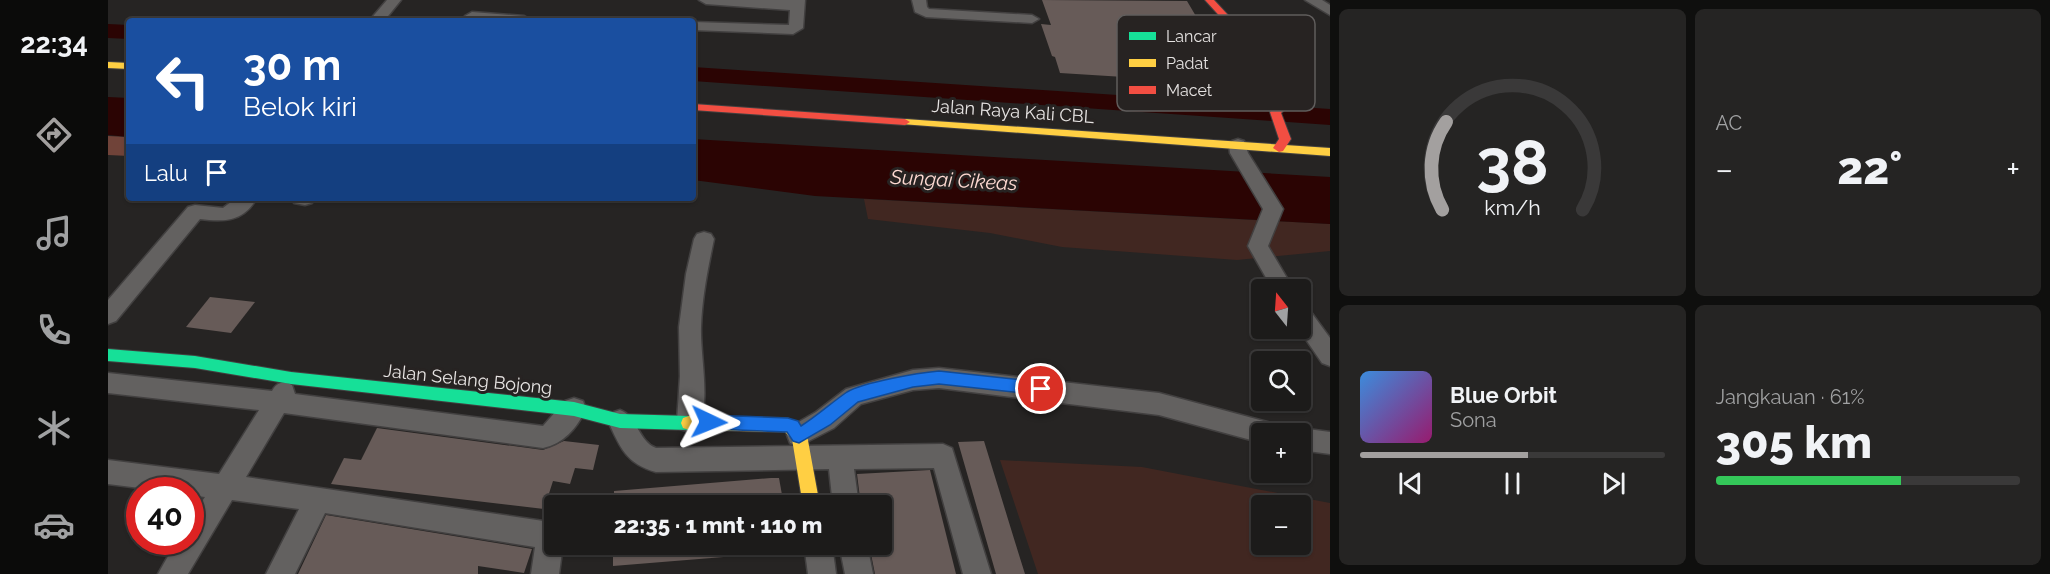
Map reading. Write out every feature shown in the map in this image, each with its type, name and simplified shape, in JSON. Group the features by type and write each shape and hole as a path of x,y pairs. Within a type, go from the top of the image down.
{"main road":[{"path":"1209,0 1223,15"},
{"path":"108,65 126,66"},
{"name":"Jalan Raya Kali CBL","path":"696,107 1238,149 1279,148 1330,152"},
{"path":"1276,111 1285,139 1279,148"},
{"name":"Jalan Selang Bojong","path":"108,354 195,362 291,378 574,408 620,421 788,425 817,452"},
{"path":"814,495 817,452"}],"street":[{"path":"386,18 394,0"},
{"path":"387,18 409,0"},
{"path":"470,18 483,0"},
{"path":"696,26 791,30 796,28 798,3 706,0"},
{"path":"919,0 920,9 926,13 1032,19"},
{"path":"1312,0 1330,10"},
{"path":"1238,149 1273,208 1258,246 1278,279"},
{"path":"108,315 195,212 227,214 244,201"},
{"path":"689,421 692,376 690,327 696,274 704,239"},
{"path":"1311,329 1330,356"},
{"path":"172,574 291,378"},
{"path":"840,495 817,452 825,420 854,396 913,380 939,378 1160,404 1251,429"},
{"path":"108,383 278,402 543,437 552,435 574,408"},
{"path":"620,421 639,454 645,458 817,452 943,456 977,574"},
{"path":"1311,440 1330,443"},
{"path":"111,477 318,499 544,535"},
{"path":"279,574 318,499"},
{"path":"545,574 549,555"},
{"path":"819,555 822,574"},
{"path":"855,555 859,574"}],"shaded area":[{"path":"108,136 126,137 126,156 108,155"},
{"path":"864,199 1330,224 1330,251 1237,260 1062,247 990,233 868,219"},
{"path":"1000,460 1142,467 1288,495 1251,495 1251,555 1311,555 1311,499 1330,503 1330,574 1038,574"}],"water":[{"path":"108,97 126,98 126,137 108,135"},
{"name":"Sungai Cikeas","path":"696,139 1330,177 1330,224 815,196 696,180"}],"building":[{"path":"1042,0 1187,1 1195,15 1117,15 1117,77 1060,73 1041,24 1051,25"},
{"path":"210,297 255,302 231,333 186,327"},
{"path":"377,428 543,450 564,441 599,445 593,470 575,468 570,484 553,481 548,495 544,495 544,509 331,484 344,458 361,460"},
{"path":"984,441 1025,574 996,574 958,442"},
{"path":"930,470 956,574 875,574 871,555 892,555 892,495 860,495 857,474"},
{"path":"779,478 782,495 614,495 614,491"},
{"path":"326,515 532,549 524,573 478,566 478,574 298,574"},
{"path":"613,555 736,555 736,556 613,566"}],"waterway":[{"path":"108,31 126,32"},
{"path":"696,74 1117,103"},
{"path":"1241,111 1330,117"}],"traffic: fast":[{"path":"108,355 195,362 291,378 574,409 620,421 689,423"}],"traffic: slow":[{"path":"108,65 126,66"},
{"path":"905,122 1330,152"},
{"path":"689,423 788,425 799,435 810,495"}],"traffic: jam":[{"path":"1209,0 1223,15"},
{"path":"696,107 905,122"},
{"path":"1276,111 1285,139 1279,148"}],"route":[{"path":"709,422 788,425 799,435 825,420 854,396 913,380 939,378 1041,389"}]}
